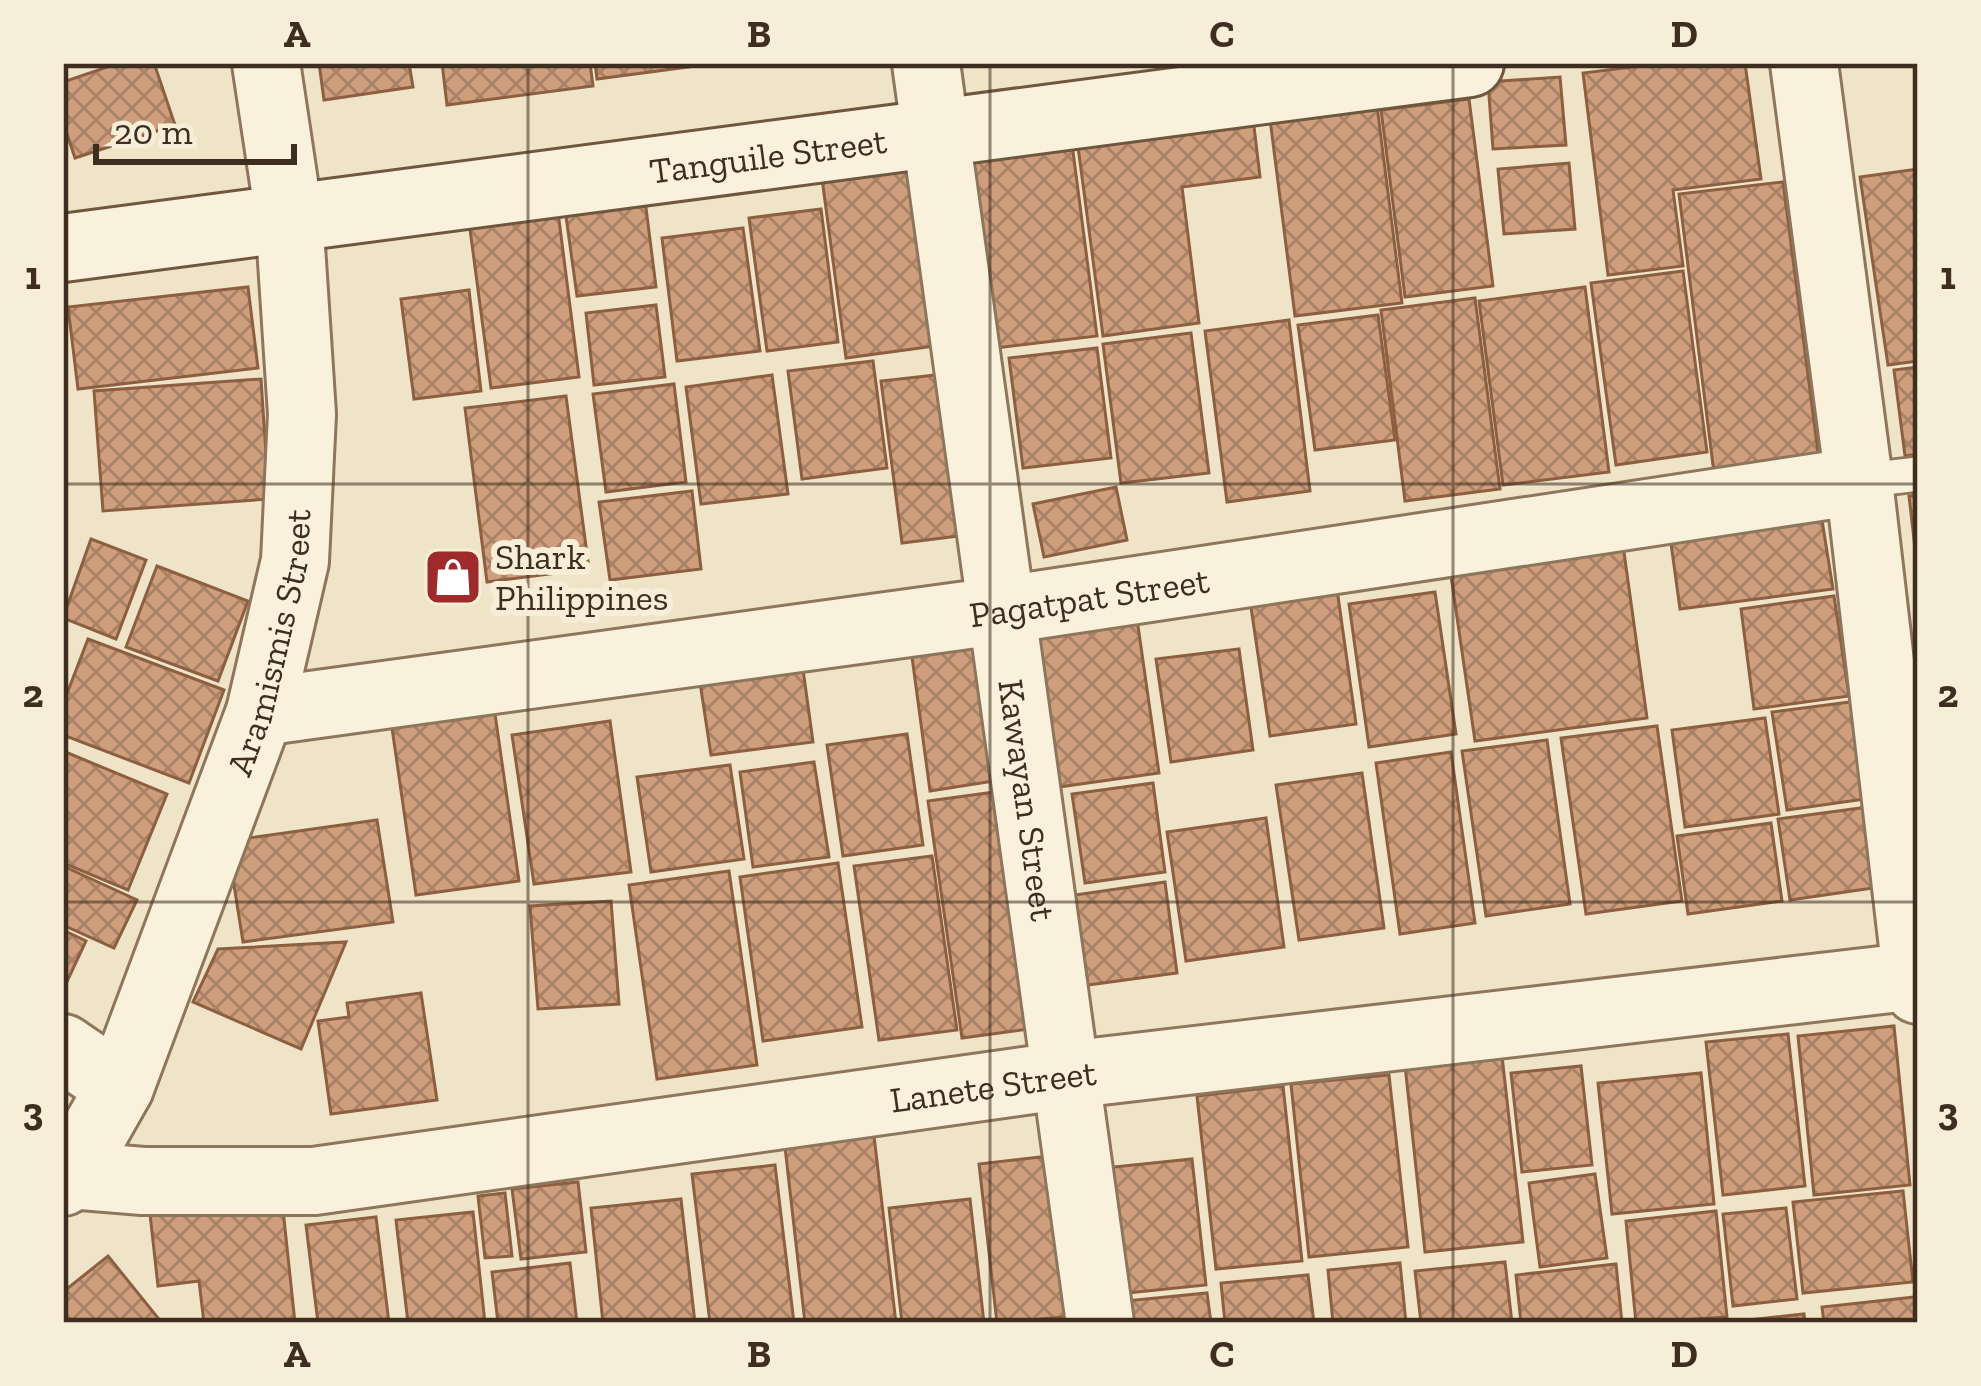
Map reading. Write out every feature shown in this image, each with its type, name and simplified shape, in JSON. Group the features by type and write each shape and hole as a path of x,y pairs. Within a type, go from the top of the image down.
{"street":[{"name":"Aramismis Street","path":"67,1178 120,1087 260,712 295,562 302,414 289,216 266,63"},
{"name":"Kawayan Street","path":"926,63 1100,1323"},
{"name":"Tanguile Street","path":"63,248 1470,63"},
{"path":"1804,63 1889,477 1917,983"},
{"name":"Pagatpat Street","path":"260,712 1004,610 1889,477"},
{"name":"Lanete Street","path":"67,1178 314,1181 1067,1075 1917,983"},
{"path":"63,1048 120,1087"}],"building":[{"path":"119,63 154,63 175,125 75,158 63,122 63,82"},
{"path":"319,63 409,63 413,87 324,100"},
{"path":"442,63 590,63 593,86 447,105"},
{"path":"595,63 695,63 696,66 597,79"},
{"path":"1666,63 1745,63 1761,179 1673,190 1683,266 1608,275 1583,73"},
{"path":"1560,77 1566,145 1493,149 1488,82"},
{"path":"1469,99 1493,286 1405,297 1381,110"},
{"path":"1377,106 1402,303 1295,316 1270,119"},
{"path":"1253,118 1260,177 1182,187 1199,323 1103,336 1077,139"},
{"path":"1072,144 1097,336 995,348 970,157"},
{"path":"926,158 950,344 846,358 821,171"},
{"path":"1569,163 1575,229 1504,234 1498,169"},
{"path":"1918,169 1918,361 1888,365 1860,177"},
{"path":"1783,182 1819,460 1714,473 1679,194"},
{"path":"644,192 656,287 577,296 564,202"},
{"path":"557,204 579,377 491,388 468,214"},
{"path":"821,209 838,342 767,351 749,218"},
{"path":"743,228 760,351 677,361 662,238"},
{"path":"1683,271 1707,452 1616,465 1591,283"},
{"path":"248,287 258,368 78,389 68,307"},
{"path":"1585,287 1609,472 1503,485 1479,301"},
{"path":"469,290 481,391 414,399 401,299"},
{"path":"1475,298 1500,489 1405,501 1381,310"},
{"path":"656,305 665,377 594,385 586,313"},
{"path":"1378,315 1395,440 1315,450 1298,325"},
{"path":"1289,320 1310,491 1227,502 1205,331"},
{"path":"1191,333 1209,473 1121,483 1103,344"},
{"path":"1097,348 1111,458 1023,468 1009,358"},
{"path":"873,361 887,468 802,479 788,371"},
{"path":"1918,367 1918,454 1905,456 1894,370"},
{"path":"963,372 983,533 902,543 881,381"},
{"path":"772,375 788,494 701,504 686,387"},
{"path":"261,379 269,499 103,511 94,391"},
{"path":"674,384 686,482 606,492 593,394"},
{"path":"566,396 589,569 487,582 465,408"},
{"path":"1116,487 1127,540 1044,557 1033,504"},
{"path":"692,491 701,569 610,580 599,502"},
{"path":"1918,495 1918,574 1909,496"},
{"path":"1821,514 1833,589 1680,609 1670,536"},
{"path":"91,539 146,560 116,639 63,618"},
{"path":"1623,545 1647,718 1475,741 1450,569"},
{"path":"157,566 248,601 218,681 126,647"},
{"path":"1335,575 1356,724 1270,736 1248,587"},
{"path":"1435,592 1456,734 1369,747 1349,604"},
{"path":"1834,596 1849,696 1754,709 1741,609"},
{"path":"1135,605 1159,773 1059,787 1035,619"},
{"path":"991,629 1013,778 930,791 910,642"},
{"path":"88,639 224,690 189,783 63,735 63,704"},
{"path":"1239,649 1253,750 1171,762 1156,659"},
{"path":"802,662 813,742 711,755 699,676"},
{"path":"1858,701 1872,798 1787,810 1772,712"},
{"path":"494,707 519,881 416,895 391,721"},
{"path":"1765,718 1779,814 1685,827 1672,730"},
{"path":"610,721 631,872 534,884 512,735"},
{"path":"1657,726 1682,901 1586,914 1561,738"},
{"path":"907,734 923,845 843,856 827,745"},
{"path":"1547,740 1570,904 1486,916 1462,751"},
{"path":"63,751 167,794 128,890 63,863"},
{"path":"1451,752 1475,923 1400,934 1376,763"},
{"path":"814,762 829,857 753,867 740,772"},
{"path":"730,765 744,859 651,872 637,777"},
{"path":"1362,773 1384,928 1299,940 1276,785"},
{"path":"1153,783 1165,872 1085,883 1072,794"},
{"path":"1017,789 1051,1026 962,1038 928,801"},
{"path":"1868,807 1880,887 1790,900 1778,819"},
{"path":"1266,818 1284,947 1186,961 1167,832"},
{"path":"377,820 393,922 243,942 227,841"},
{"path":"1771,823 1782,901 1688,914 1677,836"},
{"path":"932,856 957,1030 879,1040 854,866"},
{"path":"838,863 862,1027 763,1041 740,877"},
{"path":"63,866 137,900 114,948 63,925"},
{"path":"729,871 757,1065 657,1079 629,885"},
{"path":"1165,882 1177,973 1088,985 1075,895"},
{"path":"611,901 619,1004 538,1009 530,906"},
{"path":"63,930 86,941 63,990"},
{"path":"346,942 301,1049 193,1002 218,949"},
{"path":"421,993 437,1100 331,1114 318,1021 349,1017 347,1003"},
{"path":"1894,1026 1910,1185 1814,1195 1798,1036"},
{"path":"1788,1034 1805,1186 1723,1195 1706,1042"},
{"path":"1502,1056 1523,1242 1425,1252 1405,1065"},
{"path":"1581,1066 1592,1165 1522,1172 1511,1073"},
{"path":"1701,1073 1714,1204 1612,1214 1598,1083"},
{"path":"1389,1075 1408,1247 1309,1257 1291,1084"},
{"path":"1283,1086 1302,1261 1216,1269 1197,1096"},
{"path":"874,1136 896,1323 805,1323 785,1147"},
{"path":"1067,1154 1085,1315 997,1323 979,1164"},
{"path":"1192,1159 1206,1285 1107,1295 1094,1169"},
{"path":"775,1165 794,1323 710,1323 692,1174"},
{"path":"1595,1174 1607,1258 1540,1267 1529,1183"},
{"path":"578,1182 586,1252 521,1259 512,1189"},
{"path":"1903,1191 1913,1282 1803,1293 1793,1202"},
{"path":"505,1193 512,1256 485,1258 478,1196"},
{"path":"681,1199 695,1323 603,1323 591,1208"},
{"path":"970,1199 984,1323 902,1323 889,1208"},
{"path":"282,1200 295,1323 204,1323 199,1281 158,1286 150,1214"},
{"path":"1786,1208 1797,1299 1733,1306 1723,1214"},
{"path":"1716,1211 1727,1317 1636,1323 1626,1221"},
{"path":"473,1212 485,1323 408,1323 396,1220"},
{"path":"376,1217 389,1323 318,1323 306,1225"},
{"path":"108,1256 162,1323 63,1323 63,1292"},
{"path":"1505,1262 1512,1323 1421,1323 1415,1271"},
{"path":"570,1263 577,1323 498,1323 492,1272"},
{"path":"1400,1263 1406,1323 1333,1323 1328,1270"},
{"path":"1616,1264 1622,1323 1521,1323 1516,1275"},
{"path":"1308,1275 1314,1323 1225,1323 1221,1283"},
{"path":"1207,1293 1211,1323 1117,1323 1115,1302"},
{"path":"1915,1297 1918,1323 1824,1323 1822,1307"},
{"path":"1804,1314 1805,1323 1739,1321"}],"place":[{"name":"Shark Philippines","path":"453,577"}]}
